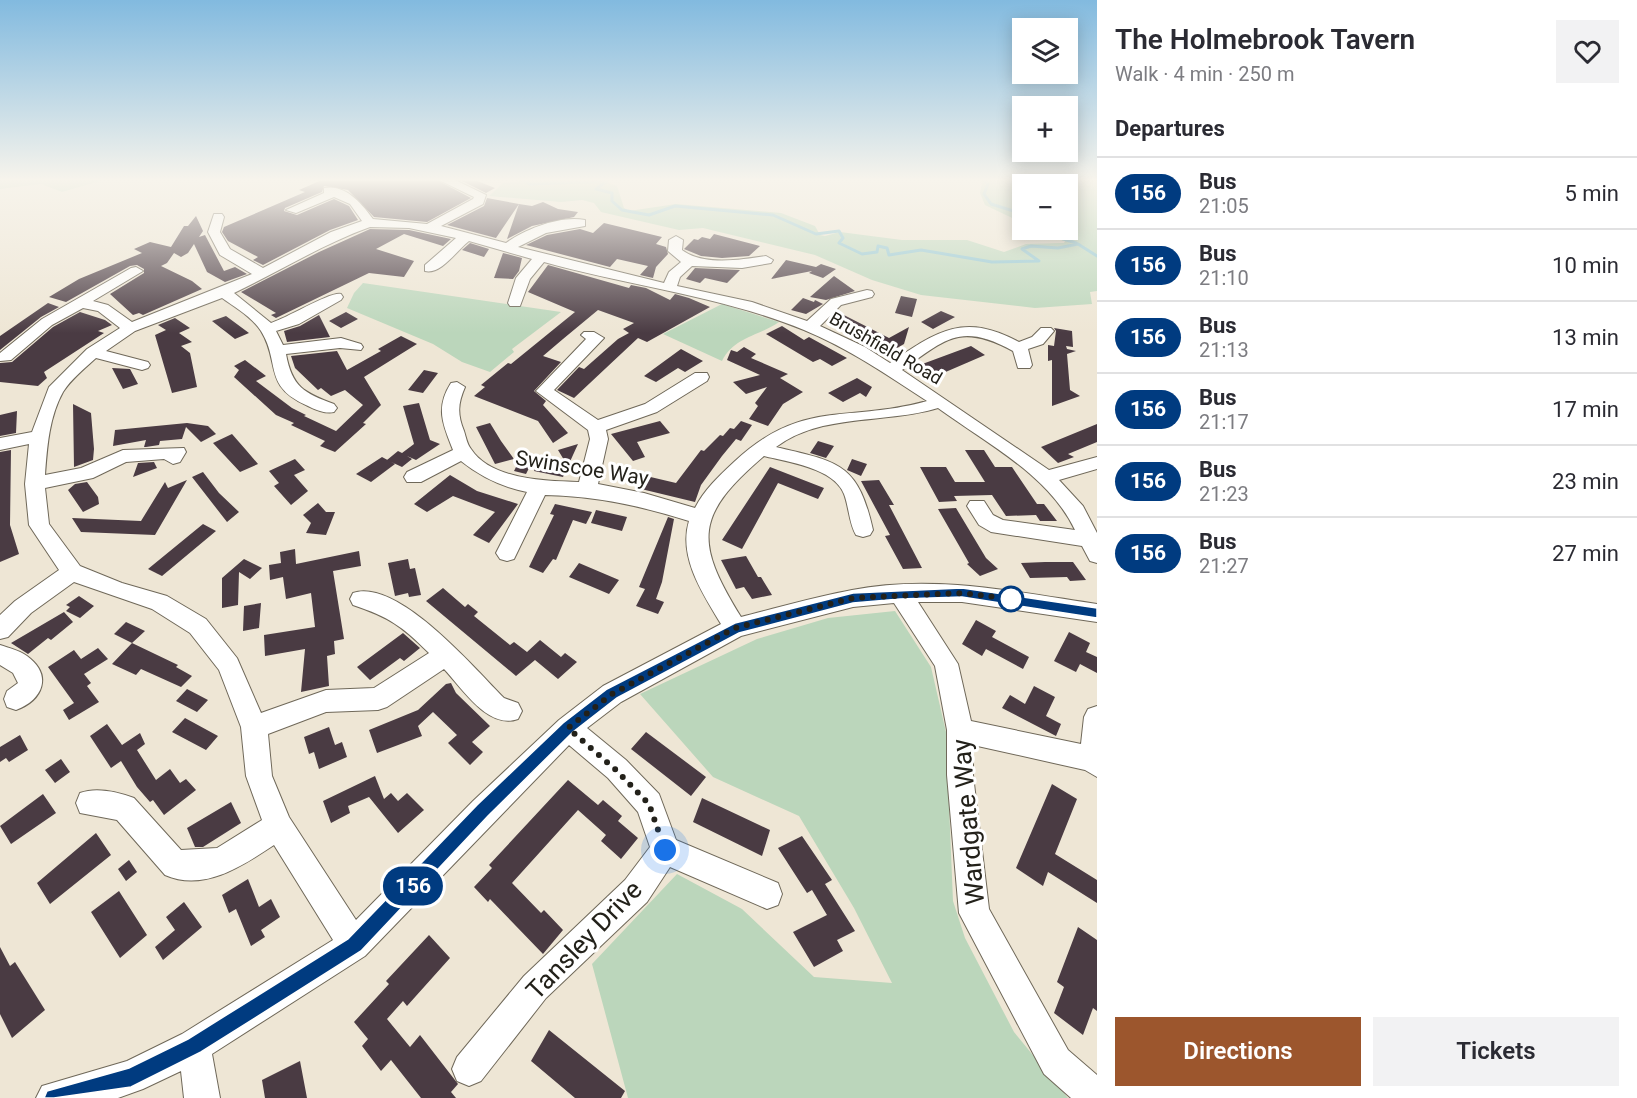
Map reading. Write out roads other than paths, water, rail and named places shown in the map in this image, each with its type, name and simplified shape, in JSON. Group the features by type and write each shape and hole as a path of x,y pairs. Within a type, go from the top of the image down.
{"street":[{"path":"214,230 225,252 263,274"},
{"name":"Brushfield Road","path":"72,572 39,525 35,484 39,436 56,391 73,370 93,352 130,328 224,292 349,230"},
{"name":"Brushfield Road","path":"437,230 540,258 747,305 810,327 892,369 1046,477 1076,511 1094,547"},
{"path":"506,249 523,236 540,230"},
{"path":"430,268 466,237"},
{"path":"676,240 675,251 689,262 742,264 766,260"},
{"path":"515,303 523,278 540,258"},
{"path":"669,287 674,274 689,262"},
{"path":"5,357 47,322 136,271"},
{"path":"224,292 268,329 279,350 282,376 290,388 307,400 328,408"},
{"path":"810,327 836,302 867,294"},
{"path":"268,329 294,321 336,297"},
{"path":"81,303 103,308 130,328"},
{"path":"892,369 941,335 966,329 990,334 1017,347 1020,349 1024,365"},
{"path":"1017,347 1035,342 1044,336 1046,330"},
{"path":"587,489 599,439 596,427 544,391 596,338 589,335"},
{"path":"279,350 341,343 355,347"},
{"path":"93,352 142,365"},
{"path":"596,427 651,408 701,377"},
{"path":"414,477 463,453 453,427 449,405 457,387"},
{"path":"735,628 708,583 695,544 699,516 725,480 761,448 784,433 802,425 843,416 905,412 941,402"},
{"path":"0,444 39,436"},
{"path":"761,448 820,466 839,476 850,486 863,531"},
{"path":"35,484 86,473 123,456 177,452 174,458"},
{"name":"Swinscoe Way","path":"463,453 482,468 511,482 539,488 587,489 644,500 699,516"},
{"path":"1046,477 1097,463"},
{"path":"507,553 539,488"},
{"path":"977,506 986,520 998,527 1094,547"},
{"path":"0,630 23,607 72,572 117,590 159,602 198,626 229,665 254,728 259,776 278,826 354,945"},
{"path":"54,1098 131,1077 194,1046 354,945 483,811 568,728 612,694 735,628 853,598 900,594 962,593 1097,613"},
{"name":"Wardgate Way","path":"900,594 946,664 960,730 960,775 974,913 1056,1062 1097,1098"},
{"path":"361,600 395,610 418,628 496,707 509,711"},
{"path":"0,655 16,660 29,673 31,687 16,699"},
{"path":"254,728 326,701 378,699 444,656"},
{"path":"960,730 1095,762 1097,717"},
{"path":"568,728 616,770 649,804 665,850 767,894"},
{"path":"90,802 124,808 175,865 221,862 278,826"},
{"name":"Tansley Drive","path":"469,1069 535,987 636,891 665,850"},
{"path":"194,1046 202,1098"}],"waterway":[{"path":"807,230 816,234 839,231 843,238 839,243 862,254 877,252 878,246 887,248 889,255 921,250 992,262 1039,261 1022,249 1031,246 1058,248 1078,244 1097,256"},
{"path":"1067,240 1076,243"}]}
